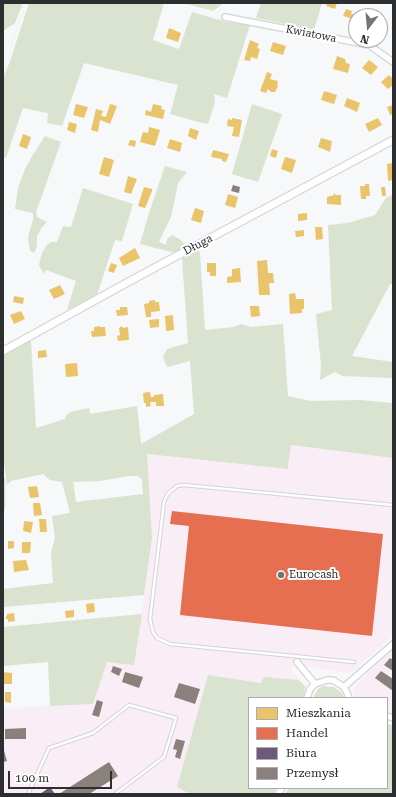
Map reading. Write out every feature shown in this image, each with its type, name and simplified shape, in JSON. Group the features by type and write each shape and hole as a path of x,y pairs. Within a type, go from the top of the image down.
{"street":[{"name":"Kwiatowa","path":"225,17 369,45 393,62"},
{"name":"Długa","path":"3,351 393,140"},
{"path":"344,687 393,644"},
{"path":"297,660 315,684"},
{"path":"307,697 310,689 315,684 320,681 333,680 344,687 349,697"}],"lane":[{"path":"3,480 3,507"},
{"path":"354,662 297,660 170,644 157,638 153,632 150,619 164,502 167,495 177,486 184,485 393,505"},
{"path":"28,794 49,748 93,733 129,705 176,718 164,756 115,794"}],"path":[{"path":"3,73 25,3"}],"shaded area":[{"path":"290,445 393,458 393,636 355,670 349,673 291,665 291,668 300,680 264,677 262,683 208,675 177,787 190,794 3,794 3,708 92,704 107,662 134,664 152,538 146,454 288,469"},
{"path":"393,649 393,714 388,712 388,697 355,697 353,693 356,686 372,668"}],"green space":[{"path":"3,3 23,3 15,23 3,31"},
{"path":"29,3 164,3 153,40 179,49 192,12 226,22 250,25 227,98 214,94 215,102 208,124 170,114 178,85 84,63 62,126 47,123 48,113 23,108 6,158 3,157 3,78"},
{"path":"183,3 222,3 213,11"},
{"path":"261,3 322,3 314,30 256,18"},
{"path":"252,104 282,114 258,182 232,174"},
{"path":"45,136 61,142 36,212 37,217 47,222 37,236 37,246 34,253 30,251 28,237 33,220 33,213 15,209 18,188 25,169"},
{"path":"165,166 187,172 178,183 171,217 159,242 166,245 167,239 172,235 181,240 186,246 175,253 140,244"},
{"path":"83,188 133,204 122,241 115,240 97,295 67,310 76,281 46,270 44,274 39,265 42,253 51,242 57,242 63,226 71,227"},
{"path":"393,194 393,284 390,284 352,356 393,362 393,378 342,376 335,372 320,380 321,365 316,314 332,310 328,225 348,223 375,215 386,198"},
{"path":"197,248 200,253 205,330 234,327 241,324 251,327 283,324 288,396 311,401 360,400 393,403 393,458 291,445 288,469 147,454 152,538 144,595 3,607 3,589 53,583 51,553 55,538 52,516 70,513 62,482 50,480 43,474 11,481 7,485 3,456 3,354 29,339 31,342 36,428 65,419 70,412 89,408 90,414 137,406 141,444 194,414 190,361 167,367 163,357 167,349 188,343 182,258","holes":["138,476 142,480 143,494 76,502 73,482 100,481"]},
{"path":"142,614 134,665 107,662 93,704 50,706 48,662 3,666 3,627"},
{"path":"208,675 261,683 264,677 299,680 305,686 304,697 248,697 248,789 276,789 273,794 190,794 177,787"},
{"path":"323,686 334,687 342,693 344,697 314,697 318,689"},
{"path":"388,724 393,725 393,794 285,794 288,789 388,789"}],"building: Mieszkania":[{"path":"327,3 337,3 335,9 326,6"},
{"path":"346,9 348,10 348,17 343,16"},
{"path":"169,28 181,33 178,42 166,38"},
{"path":"250,40 259,44 257,48 260,49 257,59 251,57 250,61 244,60"},
{"path":"273,42 286,46 283,55 270,51"},
{"path":"337,56 345,59 346,63 350,64 348,73 333,69"},
{"path":"369,60 378,67 371,75 362,68"},
{"path":"267,72 272,74 270,79 278,81 278,86 275,92 271,92 268,89 266,93 260,91"},
{"path":"389,75 393,79 393,85 388,89 381,82"},
{"path":"324,91 337,95 334,104 321,100"},
{"path":"347,98 360,103 357,112 344,106"},
{"path":"76,104 88,107 84,118 73,115"},
{"path":"110,104 117,106 110,124 100,120 98,132 91,130 96,109 103,111 101,116 106,117"},
{"path":"153,104 162,106 161,109 165,110 163,119 145,115 146,110 151,112"},
{"path":"393,105 393,114 390,115 387,107"},
{"path":"232,118 242,120 239,137 232,136 234,127 227,126 228,119 232,120"},
{"path":"378,118 382,125 369,132 365,124"},
{"path":"69,122 77,124 75,133 67,130"},
{"path":"149,127 160,130 155,146 140,142 143,132 148,133"},
{"path":"190,128 199,131 196,140 188,136"},
{"path":"23,134 31,137 27,149 19,146"},
{"path":"321,138 332,141 330,152 318,147"},
{"path":"170,139 182,143 180,152 167,148"},
{"path":"130,140 136,141 135,147 128,145"},
{"path":"272,149 278,151 276,158 270,156"},
{"path":"213,150 229,154 226,162 222,161 222,159 211,157"},
{"path":"104,157 114,160 109,177 99,174"},
{"path":"285,157 296,160 292,173 281,169"},
{"path":"393,163 393,180 388,181 387,164"},
{"path":"128,176 137,179 131,194 124,192"},
{"path":"365,184 369,184 370,196 366,196 366,199 361,199 360,186 365,186"},
{"path":"144,187 152,189 145,208 138,206"},
{"path":"381,187 385,187 386,196 382,196"},
{"path":"334,193 335,195 341,195 341,205 327,204 327,197 334,195"},
{"path":"228,194 238,197 235,208 225,205"},
{"path":"195,208 204,211 201,223 191,220"},
{"path":"307,213 307,220 298,221 298,214"},
{"path":"315,227 322,227 323,239 316,240"},
{"path":"304,230 304,236 296,237 295,231"},
{"path":"135,248 140,258 123,266 119,258"},
{"path":"267,260 268,273 273,273 274,283 269,283 270,295 259,295 257,261"},
{"path":"111,263 117,265 114,273 108,271"},
{"path":"207,263 216,263 216,276 210,276 210,272 207,272"},
{"path":"240,268 241,282 227,283 227,277 232,276 232,269"},
{"path":"60,285 65,294 54,299 49,290"},
{"path":"295,293 296,299 304,299 304,309 302,309 302,313 290,314 289,294"},
{"path":"14,296 24,298 23,304 13,302"},
{"path":"155,300 155,302 159,302 160,311 151,312 151,317 146,317 144,304"},
{"path":"250,306 259,306 260,316 251,317"},
{"path":"120,307 127,307 128,315 117,316 116,310 120,310"},
{"path":"21,311 25,319 14,324 10,315"},
{"path":"173,315 174,330 166,331 165,316"},
{"path":"159,319 159,327 150,328 149,320"},
{"path":"122,326 123,328 128,327 129,340 118,341 117,336 120,335 119,328"},
{"path":"94,327 105,327 106,336 92,337 91,331 94,331"},
{"path":"46,350 47,357 38,358 38,351"},
{"path":"77,363 78,376 66,377 65,364"},
{"path":"150,392 151,397 154,397 154,395 163,394 164,406 156,406 156,402 150,402 151,406 146,407 143,393"},
{"path":"37,486 39,497 30,498 28,487"},
{"path":"33,503 40,503 42,515 34,516"},
{"path":"39,519 46,519 47,532 40,532"},
{"path":"24,521 33,522 31,533 23,531"},
{"path":"8,541 14,541 14,548 8,549"},
{"path":"22,542 31,542 30,553 22,553"},
{"path":"26,560 29,570 14,572 13,561"},
{"path":"94,603 95,612 87,613 86,604"},
{"path":"74,610 74,617 66,618 65,611"},
{"path":"14,613 15,621 8,622 8,619 6,619 7,614"},
{"path":"3,672 12,673 12,684 3,684"},
{"path":"5,692 11,692 11,703 5,702"}],"building: Handel":[{"name":"Eurocash","path":"172,511 383,534 372,636 180,615 189,526 170,524"}],"building: Biura":[{"path":"50,787 55,794 40,794"}],"building: Przemysł":[{"path":"233,185 240,187 239,193 231,191"},
{"path":"390,658 393,660 393,671 384,665"},
{"path":"113,666 122,669 119,676 111,672"},
{"path":"381,671 393,679 393,691 375,678"},
{"path":"125,672 143,677 139,688 122,682"},
{"path":"179,683 200,689 195,704 174,697"},
{"path":"97,700 103,702 99,717 92,715"},
{"path":"26,728 26,739 5,739 5,729"},
{"path":"176,739 185,741 180,759 175,757 177,750 173,749"},
{"path":"3,747 7,761 3,762"},
{"path":"109,762 118,776 89,794 59,794"}],"place":[{"name":"Eurocash","path":"281,575"}]}
